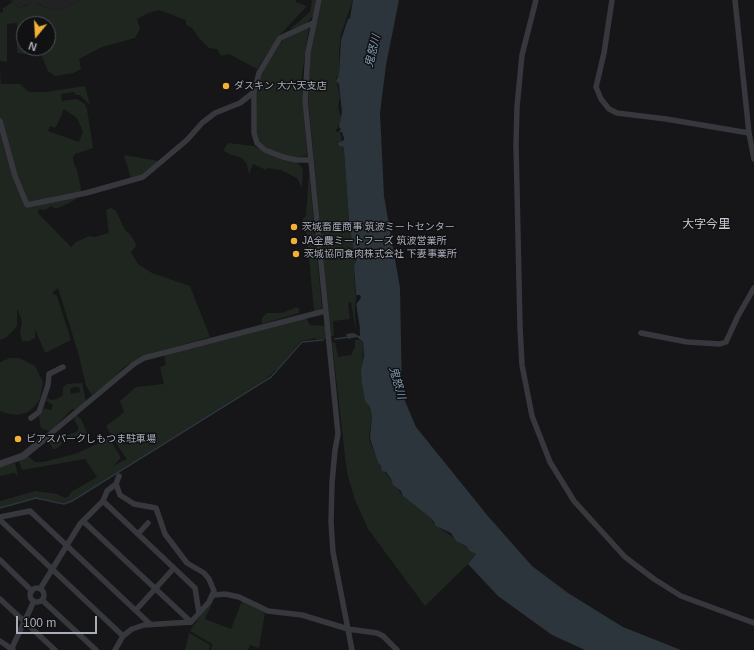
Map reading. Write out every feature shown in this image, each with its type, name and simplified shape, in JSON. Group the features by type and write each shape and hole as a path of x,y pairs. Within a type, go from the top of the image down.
{"street":[{"path":"319,0 308,52 305,84 325,310 338,434 332,483 331,522 333,552 352,650"},
{"path":"536,0 522,55 517,107 516,144 522,365 532,416 550,462 574,501 625,557 654,579 681,596 754,623"},
{"path":"612,0 604,54 596,87 601,99 609,109 617,113 666,119 749,133"},
{"path":"735,0 749,133 753,145 754,159"},
{"path":"311,160 296,160 283,157 265,150 256,143 254,132 254,92 259,73 280,38 287,33 304,28 313,23"},
{"path":"0,121 15,176 28,206 86,194 143,177 187,140 202,123 215,113 240,103 254,92"},
{"path":"641,332 681,341 720,344 726,342 738,316 754,288"},
{"path":"0,464 23,456 134,364 144,358 325,310"},
{"path":"31,418 39,412 48,384 49,374 63,367"},
{"path":"115,650 123,636 132,629 150,624 191,622 213,595 214,591 209,579 204,573 187,562 165,534 156,508 134,504 120,494 116,484 118,476"},
{"path":"40,590 83,520 103,501 107,491 116,484"},
{"path":"103,501 195,588 199,613"},
{"path":"0,517 30,511 150,624"},
{"path":"0,520 123,636"},
{"path":"83,520 191,622"},
{"path":"138,534 148,523"},
{"path":"0,560 32,591"},
{"path":"136,610 174,568"},
{"path":"32,591 40,590"},
{"path":"40,590 44,594 42,600"},
{"path":"32,591 30,596 34,601"},
{"path":"213,595 225,594 239,597 268,611 302,615 348,628 377,633 383,636 397,650"},
{"path":"0,599 54,650"},
{"path":"34,601 42,600 96,650"},
{"path":"0,641 12,650 34,601"}],"shaded area":[{"path":"11,0 79,0 64,9 51,10 38,4 25,5 19,8"},
{"path":"79,0 296,0 296,2 307,6 278,37 257,69 229,54 221,56 217,49 209,48 192,28 186,25 186,20 159,10 148,13 137,19 140,29 135,38 102,47 79,59 81,69 73,73 55,76 48,71 42,56 56,56 56,16 16,16 16,23 7,24 7,62 0,61 0,13 3,12 3,8 13,2 19,8 34,3 51,10 64,9"},
{"path":"312,0 316,0 313,16 303,27 290,29 310,12"},
{"path":"322,0 353,0 341,34 339,75 336,78 340,97 338,107 341,117 340,124 336,132 340,132 342,140 341,146 344,151 349,219 357,258 354,266 355,292 357,294 355,307 356,332 351,302 348,303 350,319 333,321 334,336 331,336 308,98 309,58"},
{"path":"309,28 301,81 307,153 306,156 294,158 272,151 260,143 256,134 257,94 261,74 284,38"},
{"path":"0,70 1,84 20,84 29,92 46,92 85,86 90,105 80,95 76,95 74,92 61,94 62,101 77,99 85,104 87,109 93,148 75,154 73,157 81,188 80,193 76,199 69,203 56,209 51,206 45,210 39,209 38,213 71,247 76,242 89,236 94,237 109,233 106,210 111,208 116,211 125,230 130,234 135,242 136,246 131,252 138,264 152,273 190,286 210,337 142,356 124,367 111,381 92,395 86,386 79,356 58,288 52,293 57,296 71,340 45,353 35,329 35,338 29,341 22,341 20,332 22,321 17,308 17,326 7,337 0,340","holes":["64,109 77,118 83,132 79,142 48,131 50,126 55,128"]},
{"path":"228,143 254,146 269,154 299,164 303,170 302,188 297,178 281,170 267,168 266,170 253,164 249,174 247,164 242,158 229,154 223,150"},
{"path":"124,155 159,161 141,175 131,179"},
{"path":"309,173 322,307 320,310 314,311 307,236 305,224 302,220 306,216"},
{"path":"297,307 299,309 299,313 262,324 262,318 267,313 282,313"},
{"path":"306,317 310,325 325,326 327,339 316,340 316,338 301,341 279,367 264,380 71,501 64,503 36,498 0,508 0,501 35,491 57,494 65,498 69,496 71,492 97,477 85,459 22,470 19,461 28,456 35,462 43,462 78,453 109,438 120,456 120,459 113,466 127,459 106,426 124,412 120,401 136,387 164,384 160,367 166,365 164,355"},
{"path":"355,340 360,340 363,343 362,384 365,401 370,407 372,416 369,438 378,463 403,496 432,519 433,523 476,554 468,564 425,606 368,529 355,500 347,473 332,343 335,342 338,357 351,355 355,347"},
{"path":"10,358 19,358 35,366 43,382 40,399 35,406 28,412 18,415 0,411 0,362"},
{"path":"82,383 86,401 75,410 72,409 54,428 49,431 41,428 39,417 44,408 51,410 53,405 46,401 48,398 51,400 57,399 63,395 63,387 67,384","holes":["79,387 80,392 71,394 70,389"]},
{"path":"76,415 81,419 87,433 77,438 64,440 66,436 78,431 78,427 74,420"},
{"path":"50,438 56,443 59,441 62,442 62,444 56,449 53,449 49,441"},
{"path":"15,463 18,476 14,473 0,476 0,467"},
{"path":"213,597 215,597 205,619 231,629 242,601 265,613 259,648 250,645 248,650 211,650 212,644 190,631"},
{"path":"189,633 210,645 209,650 185,650"}],"water":[{"name":"鬼怒川","path":"353,0 399,0 386,65 380,113 384,196 400,288 402,394 416,427 487,515 532,566 568,593 623,627 681,650 585,650 552,635 498,596 468,564 476,554 470,551 466,546 456,541 451,533 436,526 432,519 403,496 401,491 393,485 386,472 382,471 370,438 372,416 370,407 365,401 362,384 361,370 364,356 363,342 357,337 348,339 346,334 354,333 360,336 356,304 360,298 360,295 357,295 356,293 354,266 357,258 353,246 349,219 344,151 343,147 339,146 338,143 344,140 344,138 342,132 339,132 341,129 339,127 342,112 339,84 336,81 339,75 341,40 348,19 350,18"}],"pier":[{"path":"357,295 360,295 361,298 356,304 360,328 359,336 356,334 358,328 355,314 355,302 358,297 356,297"}],"waterway":[{"path":"335,339 349,337"},
{"path":"0,508 36,498 64,504 72,501 271,377 302,342 323,340"}],"place":[{"name":"ダスキン 大六天支店","path":"226,86"},
{"name":"茨城畜産商事 筑波ミートセンター","path":"294,227"},
{"name":"JA全農ミートフーズ 筑波営業所","path":"294,241"},
{"name":"茨城協同食肉株式会社 下妻事業所","path":"296,254"},
{"name":"ビアスパークしもつま駐車場","path":"18,439"}],"district":[{"name":"大字今里","path":"706,225"}]}
